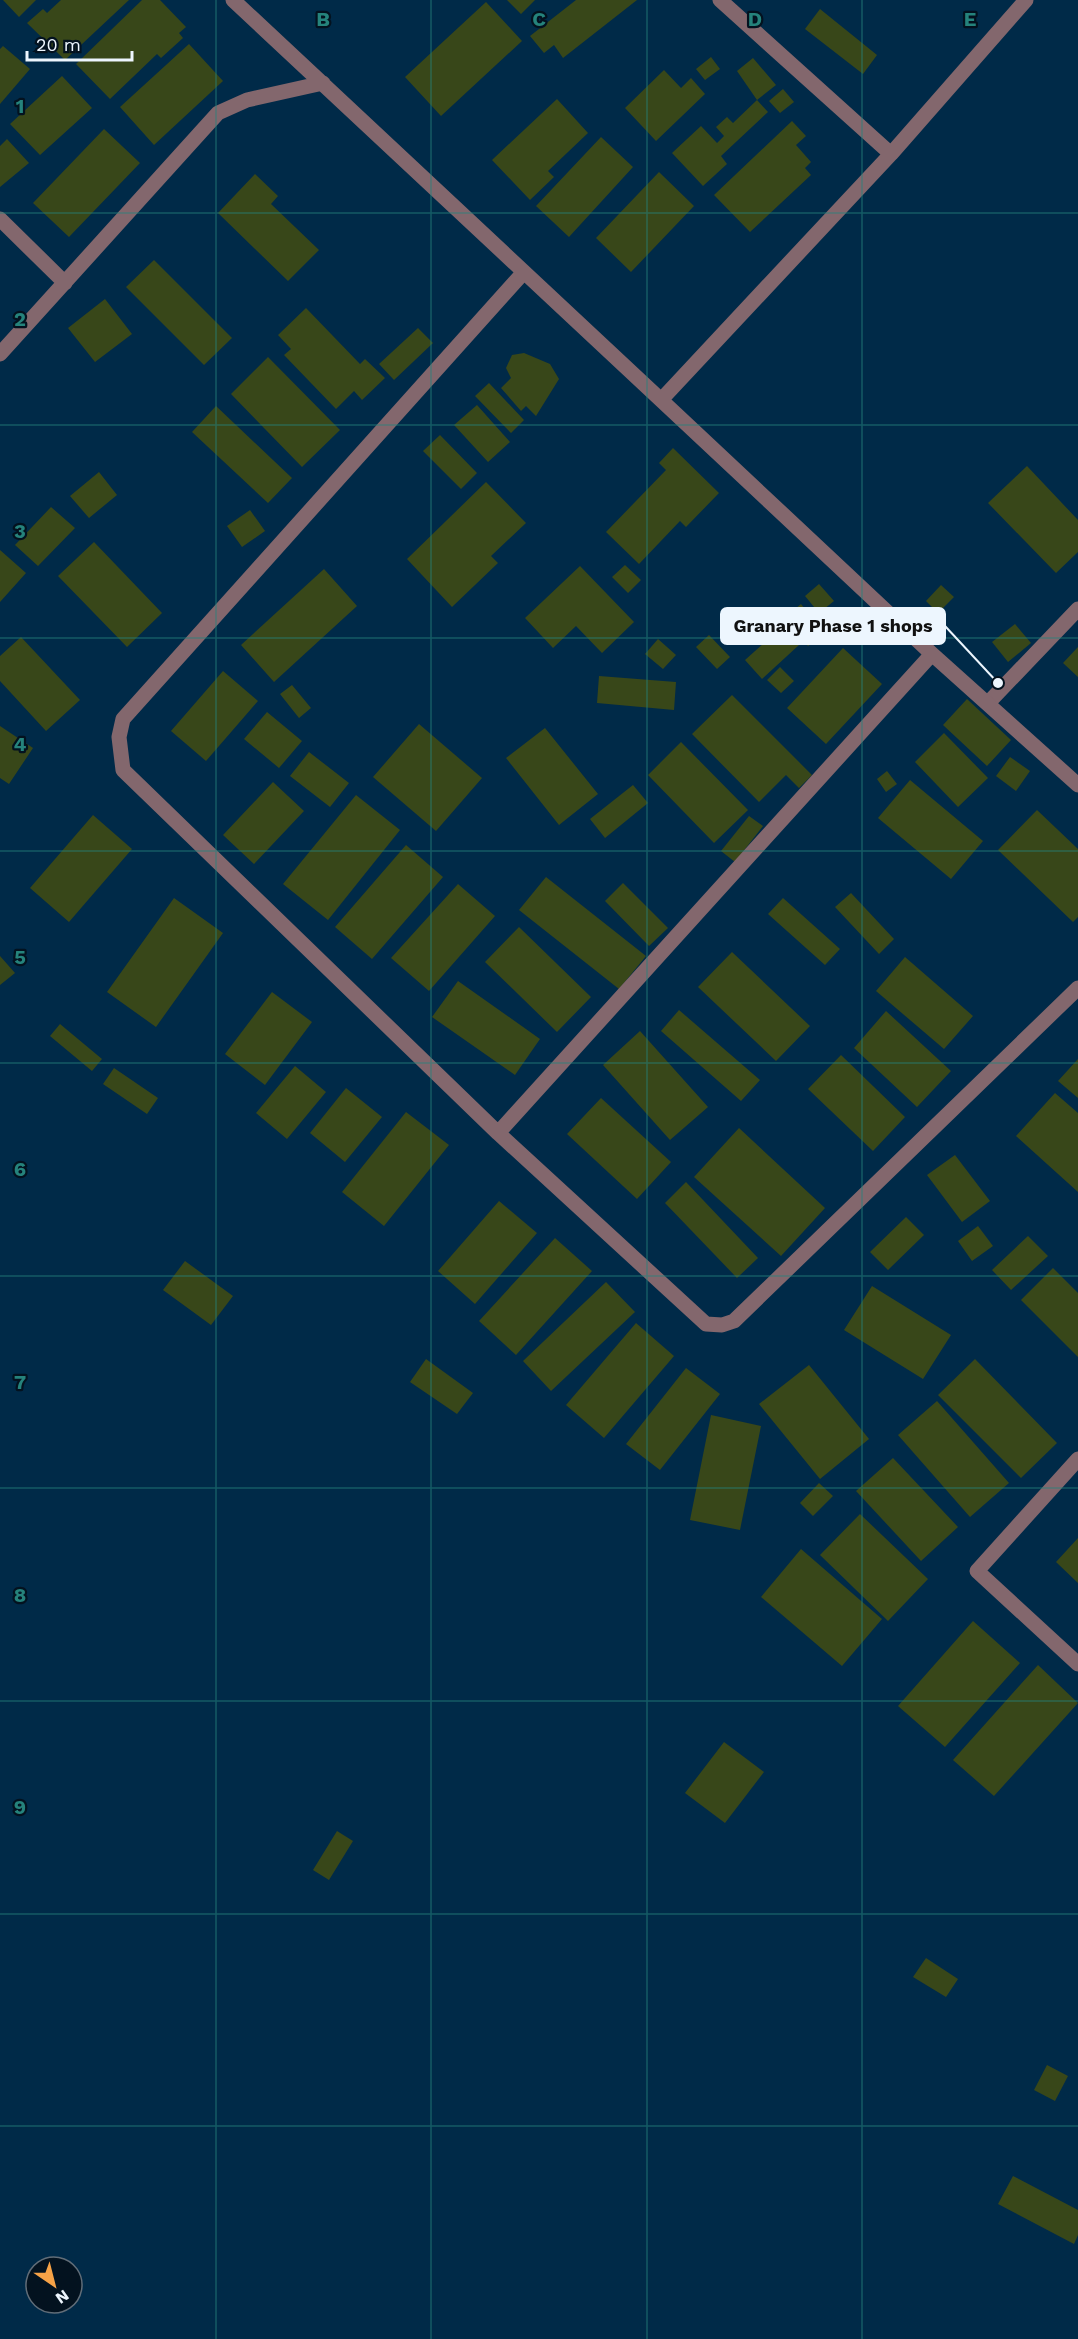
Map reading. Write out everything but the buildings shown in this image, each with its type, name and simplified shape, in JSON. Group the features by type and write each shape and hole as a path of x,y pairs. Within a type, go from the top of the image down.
{"street":[{"path":"234,0 932,654 989,702 1078,784"},
{"path":"720,0 891,154"},
{"path":"661,400 891,154 1026,0"},
{"path":"0,354 218,113 247,100 323,83"},
{"path":"0,219 65,283"},
{"path":"524,272 123,719 118,737 123,770 498,1133 706,1324 722,1325 734,1321 1078,988"},
{"path":"989,702 1078,609"},
{"path":"498,1133 932,654"},
{"path":"1078,1459 977,1571 1078,1664"}],"place":[{"name":"Granary Phase 1 shops","path":"998,683"}]}
